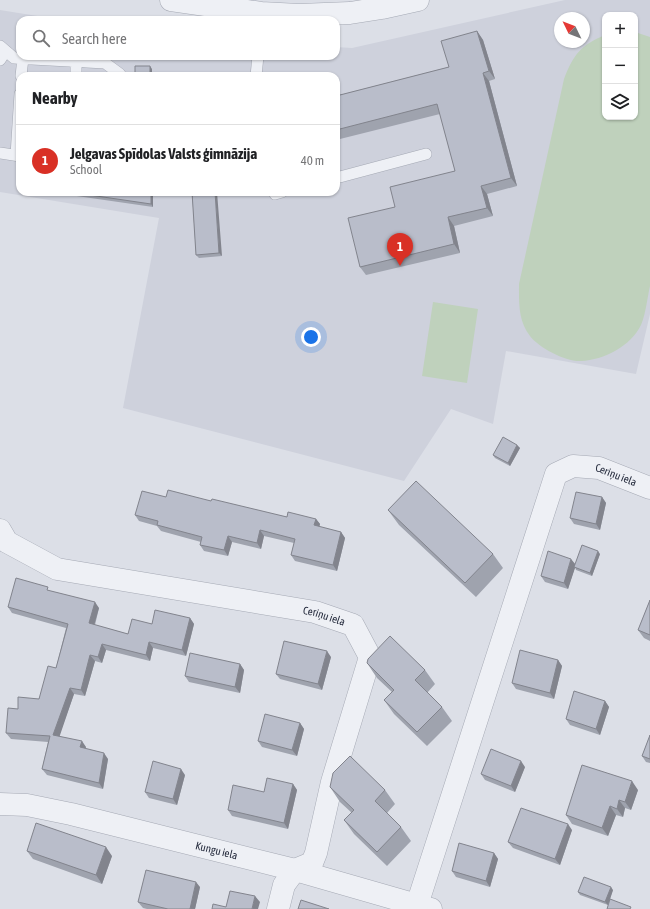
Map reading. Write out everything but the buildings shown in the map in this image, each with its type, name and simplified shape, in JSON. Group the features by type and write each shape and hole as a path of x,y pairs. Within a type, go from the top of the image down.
{"street":[{"path":"171,0 256,16"},
{"path":"280,16 350,13 418,0"},
{"name":"Ceriņu iela","path":"424,907 556,474 573,466 599,468 650,488"},
{"name":"Ceriņu iela","path":"0,530 7,542 57,569 315,612 353,625 370,657 332,782 316,853 312,863 295,870 284,885 278,909"},
{"name":"Kungu iela","path":"0,804 27,804 71,814 295,870 424,907"}],"lane":[{"path":"2,52 16,58"},
{"path":"21,72 22,60"},
{"path":"58,60 104,63 117,72"},
{"path":"256,72 258,60"},
{"path":"76,61 76,72"},
{"path":"0,153 16,156"},
{"path":"340,177 426,154"}],"shaded area":[{"path":"565,0 650,0 650,314 636,374 506,351 493,424 451,409 404,481 123,408 159,218 24,196 340,196 340,72 16,72 16,195 0,192 0,10 37,16 16,16 16,60 340,60 340,47 352,48"}],"green space":[{"path":"638,33 650,37 650,286 643,320 631,339 607,355 590,360 575,361 553,353 534,341 530,336 521,318 519,284 564,79 571,63 579,52 583,48 590,48 590,43 602,36 602,120 638,120"},
{"path":"433,302 478,309 467,383 422,376"}],"place":[{"name":"Jelgavas Spīdolas Valsts ģimnāzija","path":"400,266"}]}
